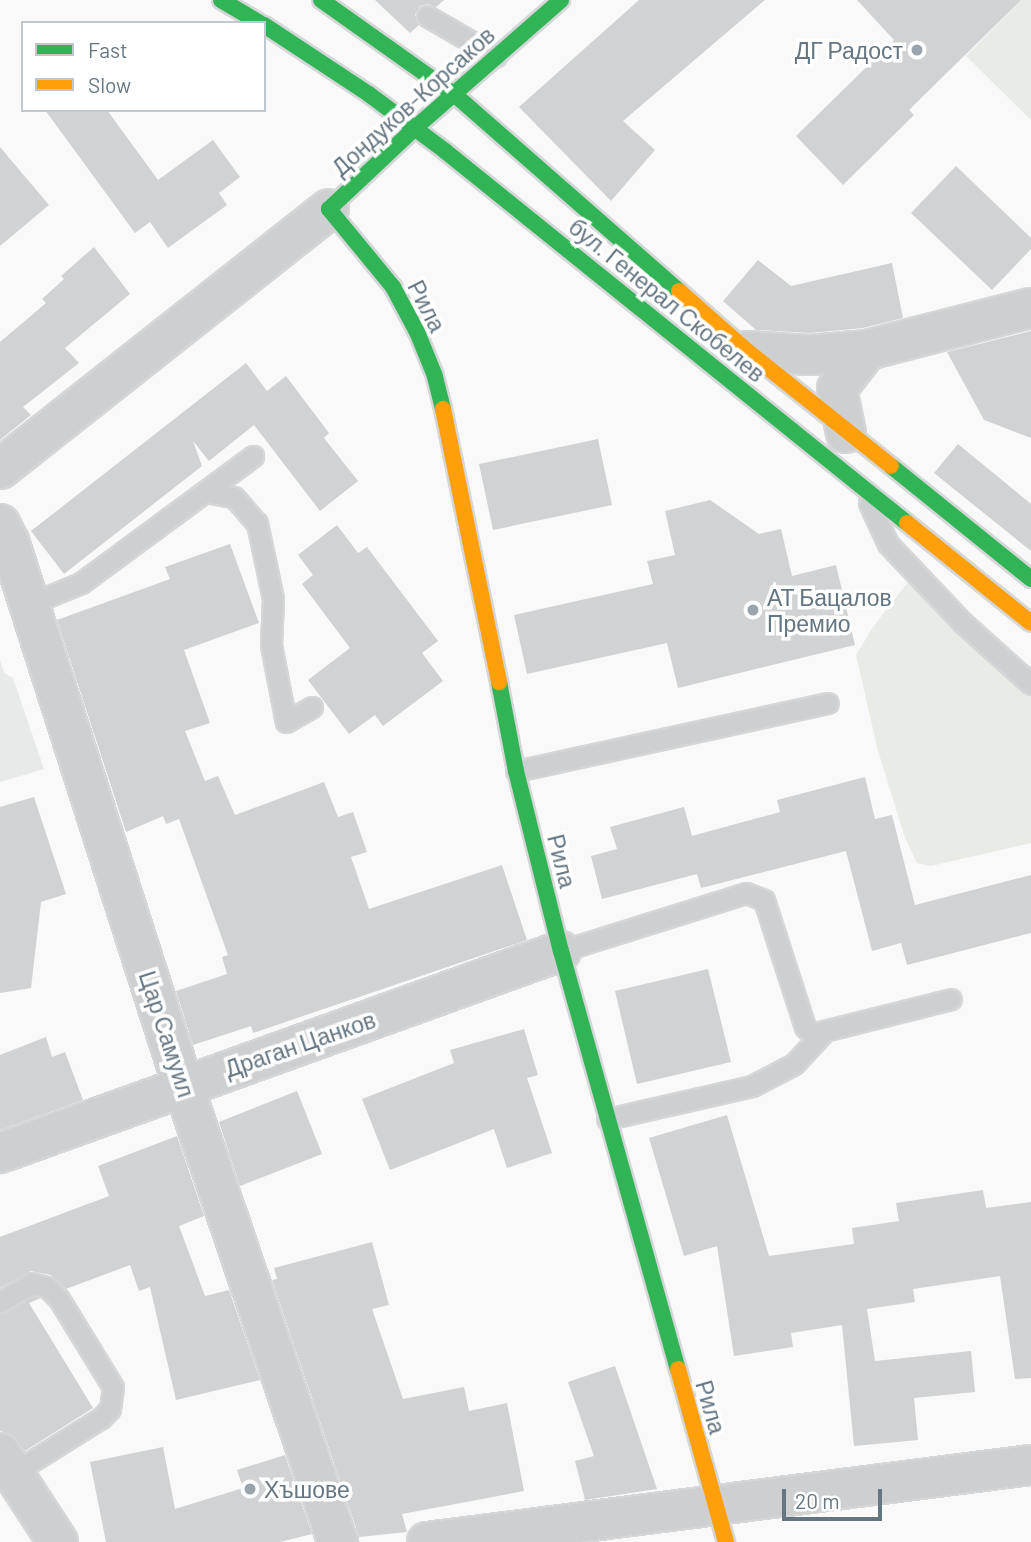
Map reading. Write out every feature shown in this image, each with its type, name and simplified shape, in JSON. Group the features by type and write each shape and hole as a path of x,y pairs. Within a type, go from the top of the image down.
{"main road":[{"name":"бул. Генерал Скобелев","path":"221,0 257,21"},
{"name":"бул. Генерал Скобелев","path":"321,0 453,94 747,351 1031,579"},
{"name":"Дондуков-Корсаков","path":"329,209 415,128 561,0"},
{"name":"бул. Генерал Скобелев","path":"266,27 415,128 860,483 1031,624"},
{"name":"Рила","path":"329,209 393,288 417,332 435,376 456,460 516,771 561,951 720,1525"}],"street":[{"path":"0,470 329,209"},
{"path":"747,351 810,355 867,350 1031,308"},
{"path":"846,433 837,389 867,350"},
{"name":"Цар Самуил","path":"0,524 10,544 30,604 183,1085 338,1542"},
{"name":"Драган Цанков","path":"0,1153 561,951"},
{"path":"6,1463 58,1542"},
{"path":"427,1542 720,1525 1031,1465"}],"lane":[{"path":"427,16 496,56"},
{"path":"30,604 81,583 253,456"},
{"path":"860,483 888,544 963,623 1031,684"},
{"path":"205,492 234,497 257,523 273,599 271,645 286,722 312,707"},
{"path":"516,771 828,703"},
{"path":"561,951 746,893 764,900 806,1027 813,1034 822,1034 951,999"},
{"path":"607,1119 752,1086 794,1064 822,1034"},
{"path":"0,1302 32,1283 47,1287 59,1299 113,1387 110,1409 100,1418 6,1463"}],"shaded area":[{"path":"1021,0 1031,0 1031,120 966,56"},
{"path":"908,582 1031,697 1031,843 931,866 917,863 905,838 878,751 856,655 873,627"},
{"path":"0,660 4,673 13,678 44,769 0,782"}],"building":[{"path":"375,0 444,0 436,7 428,4 420,6 415,15 419,25 410,33"},
{"path":"639,0 765,0 623,121 655,150 611,201 519,107"},
{"path":"857,0 1021,0 909,110 914,115 843,185 796,136 894,40"},
{"path":"46,112 108,112 158,180 213,140 240,177 219,193 227,205 168,248 150,222 135,233"},
{"path":"0,147 49,205 0,246"},
{"path":"956,166 1031,238 1031,249 992,290 911,213"},
{"path":"94,247 130,294 65,348 79,363 23,407 31,415 0,440 0,342 46,303 42,299 64,279 61,276"},
{"path":"758,260 791,286 892,263 903,318 863,328 810,333 756,330 723,301"},
{"path":"1031,331 1031,438 984,420 947,352"},
{"path":"246,363 267,391 286,376 329,433 324,438 358,481 320,511 254,425 209,461 193,441 202,466 64,574 31,531"},
{"path":"598,439 612,505 493,530 479,464"},
{"path":"958,444 1031,504 1031,551 934,473"},
{"name":"АТ Бацалов Премио","path":"710,500 759,534 781,529 792,576 836,565 855,645 678,688 667,643 527,674 514,615 653,584 647,561 675,555 665,511"},
{"path":"337,525 358,553 367,547 438,641 422,653 443,681 383,726 375,715 349,734 308,680 350,648 302,584 313,575 298,555"},
{"path":"230,544 259,623 184,650 210,723 185,731 205,781 218,776 235,815 324,782 338,817 353,812 367,852 351,857 369,909 502,865 527,940 253,1033 251,1026 193,1045 176,991 227,974 222,957 228,955 179,819 166,824 163,816 126,832 57,620 170,579 165,567"},
{"path":"865,777 875,819 892,815 915,905 1031,875 1031,933 907,965 901,943 872,951 846,851 701,888 697,874 602,899 591,856 617,849 610,827 684,807 692,836 780,812 777,800"},
{"path":"34,797 66,894 41,902 31,988 0,993 0,807"},
{"path":"708,969 731,1062 637,1084 615,991"},
{"path":"524,1029 538,1075 527,1078 552,1153 507,1168 494,1129 390,1170 362,1099 454,1063 450,1050"},
{"path":"46,1037 52,1057 65,1052 83,1100 0,1130 0,1055"},
{"path":"297,1091 322,1154 240,1186 219,1122"},
{"path":"727,1115 769,1256 854,1244 852,1228 899,1221 896,1203 983,1190 986,1208 1031,1202 1031,1378 1015,1379 1000,1276 913,1289 915,1302 867,1309 875,1361 971,1351 975,1392 914,1398 918,1440 854,1446 842,1325 791,1333 793,1347 734,1356 717,1246 684,1256 649,1138"},
{"path":"177,1136 204,1216 179,1226 205,1296 229,1290 260,1380 176,1400 150,1287 139,1291 130,1265 66,1289 51,1275 31,1271 0,1288 0,1237 109,1196 98,1166"},
{"path":"372,1242 389,1305 372,1309 403,1399 464,1387 469,1411 507,1403 524,1491 402,1514 407,1532 359,1537 272,1280 277,1279 274,1268"},
{"path":"34,1296 41,1298 29,1303 93,1408 25,1451 10,1434 0,1431 0,1314"},
{"path":"615,1366 657,1489 585,1500 575,1461 594,1456 568,1382"},
{"path":"163,1447 175,1509 243,1488 237,1470 285,1455 312,1534 280,1542 106,1542 90,1462"}],"traffic: fast":[{"path":"221,0 257,21"},
{"path":"321,0 454,94 679,291"},
{"path":"443,409 435,376 417,332 393,287 329,209 415,128 561,0"},
{"path":"266,26 370,95 445,151 907,523"},
{"path":"891,466 1031,579"},
{"path":"499,682 516,771 561,951 678,1369"}],"traffic: slow":[{"path":"679,291 747,351 891,466"},
{"path":"443,409 499,682"},
{"path":"907,523 1031,623"},
{"path":"678,1369 726,1542"}],"place":[{"name":"ДГ Радост","path":"917,50"},
{"name":"АТ Бацалов Премио","path":"753,610"},
{"name":"Хъшове","path":"250,1489"}]}
